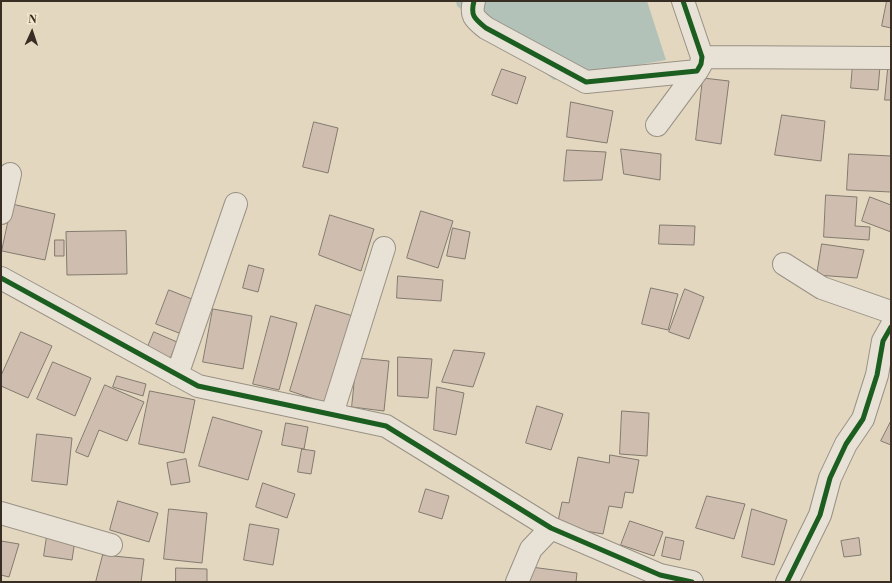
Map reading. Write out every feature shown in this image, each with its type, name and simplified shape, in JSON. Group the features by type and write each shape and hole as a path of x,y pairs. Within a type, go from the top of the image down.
{"street":[{"path":"474,1 473,13 475,19 486,28 586,82 700,64 891,58"},
{"path":"683,1 700,64"},
{"path":"657,125 700,64"},
{"path":"1,213 10,174"},
{"path":"177,375 236,204"},
{"path":"332,414 384,248"},
{"path":"784,264 822,288 891,312"},
{"path":"1,278 198,386 386,426 550,528 660,578 692,582"},
{"path":"787,582 820,515 830,478 842,451 863,419 877,375 883,341 891,326"},
{"path":"1,513 111,545"},
{"path":"517,582 531,549 550,528"}],"shaded area":[{"path":"456,1 647,1 666,60 554,80 457,6"}],"building":[{"path":"887,1 891,1 891,28 882,26"},
{"path":"853,64 880,66 878,90 851,88"},
{"path":"502,69 526,77 517,104 492,95"},
{"path":"888,69 891,70 891,100 885,100"},
{"path":"703,78 729,81 721,144 696,140"},
{"path":"571,102 613,111 607,143 567,137"},
{"path":"782,115 825,121 821,161 775,155"},
{"path":"314,122 338,128 328,173 303,167"},
{"path":"621,149 661,154 660,180 624,174"},
{"path":"567,150 606,152 602,180 564,181"},
{"path":"849,154 891,156 891,192 847,190"},
{"path":"826,195 857,197 855,226 870,227 869,240 824,237"},
{"path":"870,197 891,205 891,232 862,221"},
{"path":"12,204 55,214 45,260 2,251"},
{"path":"421,211 453,221 438,268 407,258"},
{"path":"330,215 374,229 361,271 319,255"},
{"path":"660,225 695,226 694,245 659,244"},
{"path":"453,228 470,232 465,259 447,256"},
{"path":"126,231 127,274 67,275 66,232"},
{"path":"55,240 64,240 64,256 55,256"},
{"path":"822,244 864,250 857,278 817,275"},
{"path":"249,265 264,269 258,292 243,288"},
{"path":"398,276 443,280 441,301 397,298"},
{"path":"651,288 678,294 668,330 642,324"},
{"path":"685,289 704,297 689,339 669,332"},
{"path":"169,290 197,301 184,335 156,324"},
{"path":"316,305 353,316 326,403 290,391"},
{"path":"213,309 252,316 243,369 203,362"},
{"path":"271,316 297,323 279,390 253,384"},
{"path":"21,332 52,346 28,398 1,386 1,376"},
{"path":"154,332 177,342 170,359 147,349"},
{"path":"454,350 485,353 473,387 442,382"},
{"path":"398,357 432,359 428,398 398,396"},
{"path":"357,358 389,361 384,411 352,407"},
{"path":"53,362 91,378 75,416 37,399"},
{"path":"117,376 146,384 143,396 113,387"},
{"path":"105,385 144,402 127,441 99,430 88,457 76,452"},
{"path":"437,387 464,393 456,435 434,430"},
{"path":"150,391 195,400 184,453 139,444"},
{"path":"537,406 563,414 551,450 526,443"},
{"path":"622,411 649,413 647,456 620,454"},
{"path":"213,417 262,431 248,480 199,466"},
{"path":"891,421 891,445 881,441"},
{"path":"286,423 308,427 304,449 282,445"},
{"path":"37,434 72,438 67,485 32,481"},
{"path":"302,449 315,451 311,474 298,472"},
{"path":"610,455 639,460 633,493 625,492 622,508 609,506 603,534 557,526 562,502 569,503 578,457 609,463"},
{"path":"186,459 190,482 171,485 167,463"},
{"path":"263,483 295,494 287,518 256,507"},
{"path":"426,489 449,496 442,519 419,512"},
{"path":"707,496 745,504 734,539 696,528"},
{"path":"118,501 158,513 149,542 110,530"},
{"path":"169,509 207,513 202,563 164,559"},
{"path":"752,509 787,520 774,565 742,557"},
{"path":"630,521 663,532 654,556 621,545"},
{"path":"250,524 279,529 273,565 244,560"},
{"path":"47,536 75,540 72,560 44,556"},
{"path":"666,537 684,541 680,560 662,556"},
{"path":"859,538 861,555 844,557 841,541"},
{"path":"1,541 19,544 9,577 1,575"},
{"path":"103,555 144,559 141,582 96,582"},
{"path":"531,567 577,573 576,582 528,582"},
{"path":"176,568 207,569 207,582 176,582"}],"cycle path":[{"path":"474,1 474,17 486,28 586,82 697,71 701,64 702,57 683,1"},
{"path":"1,278 198,386 386,426 551,528 660,575 692,582"},
{"path":"787,582 820,515 830,478 846,444 863,419 877,375 883,341 891,327"}]}
